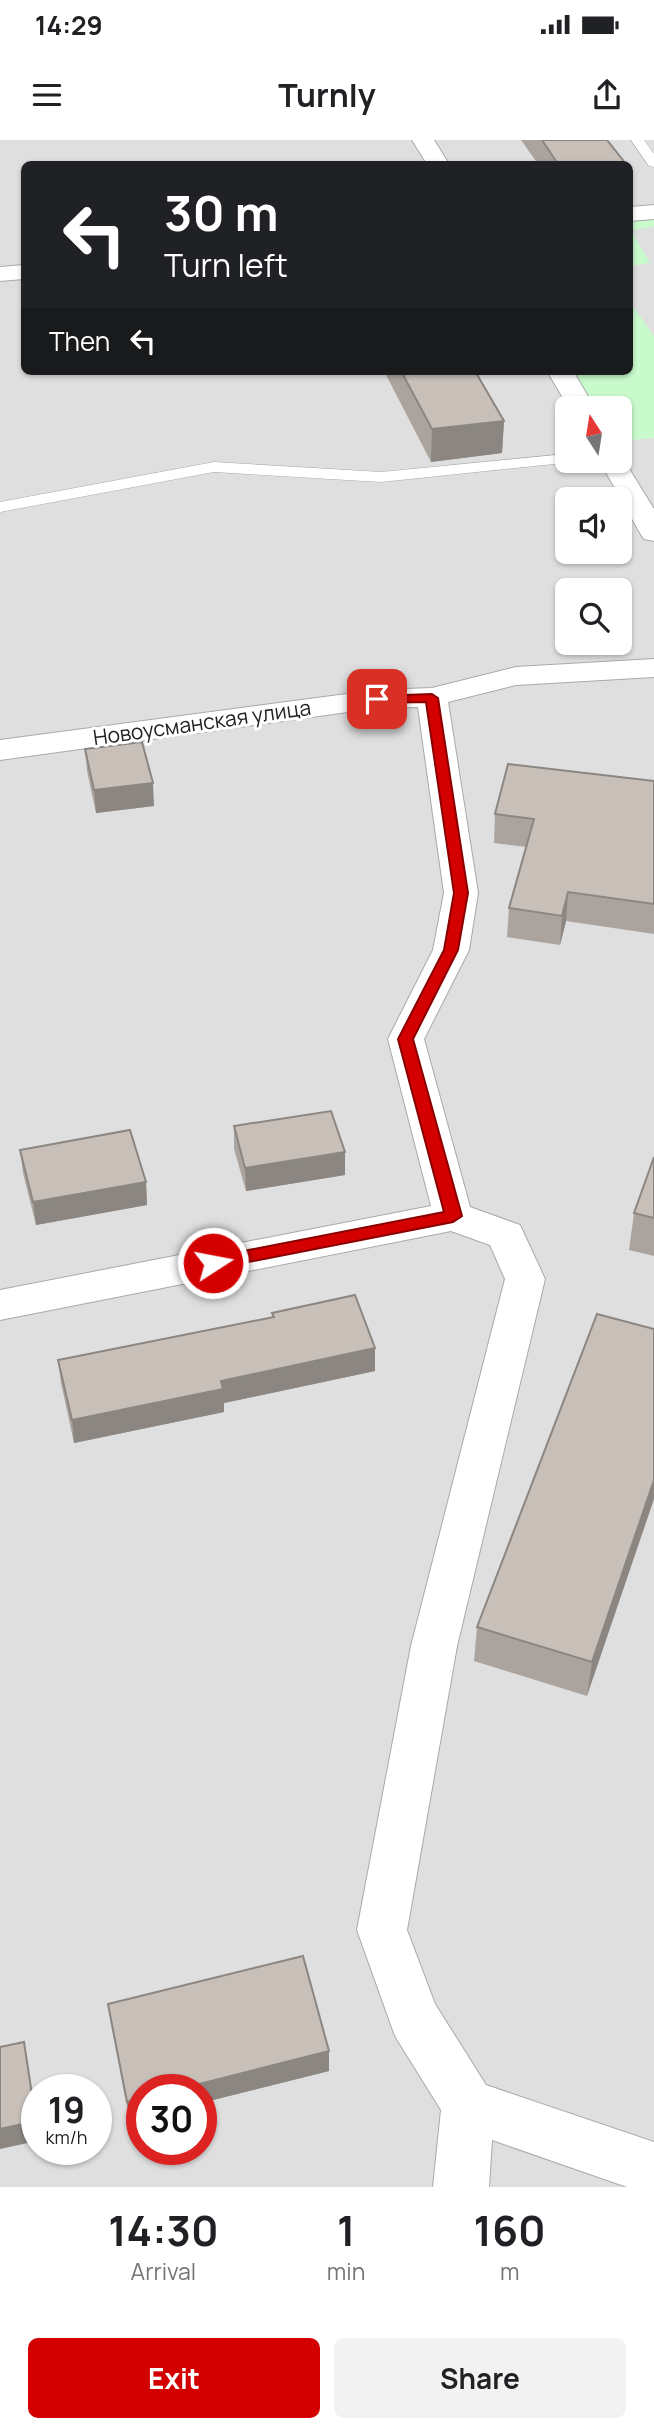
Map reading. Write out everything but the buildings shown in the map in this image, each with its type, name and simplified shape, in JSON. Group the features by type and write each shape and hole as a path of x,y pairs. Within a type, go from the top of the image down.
{"street":[{"path":"424,140 436,161"},
{"path":"633,214 654,212"},
{"path":"0,274 21,272"},
{"path":"562,375 575,396"},
{"path":"619,473 654,533"},
{"name":"Новоусманская улица","path":"0,750 377,699 432,698 516,676 654,668"},
{"path":"432,698 461,893 451,950 406,1039 453,1216"},
{"path":"0,1305 453,1216 506,1235 525,1279 434,1646 382,1930 414,2018 468,2105 461,2187"},
{"path":"468,2105 654,2169"}],"lane":[{"path":"637,140 654,163"},
{"path":"0,507 214,467 381,477 555,460"}],"shaded area":[{"path":"0,140 654,140 654,2187 0,2187"}],"green space":[{"path":"654,219 654,227 633,230 633,222"},
{"path":"633,233 650,263 633,266"},
{"path":"633,306 654,336 654,438 632,440 632,396 588,396 574,375 633,375"}],"route":[{"path":"213,1263 453,1216 406,1039 451,950 461,893 436,722 432,698 377,699"}]}
